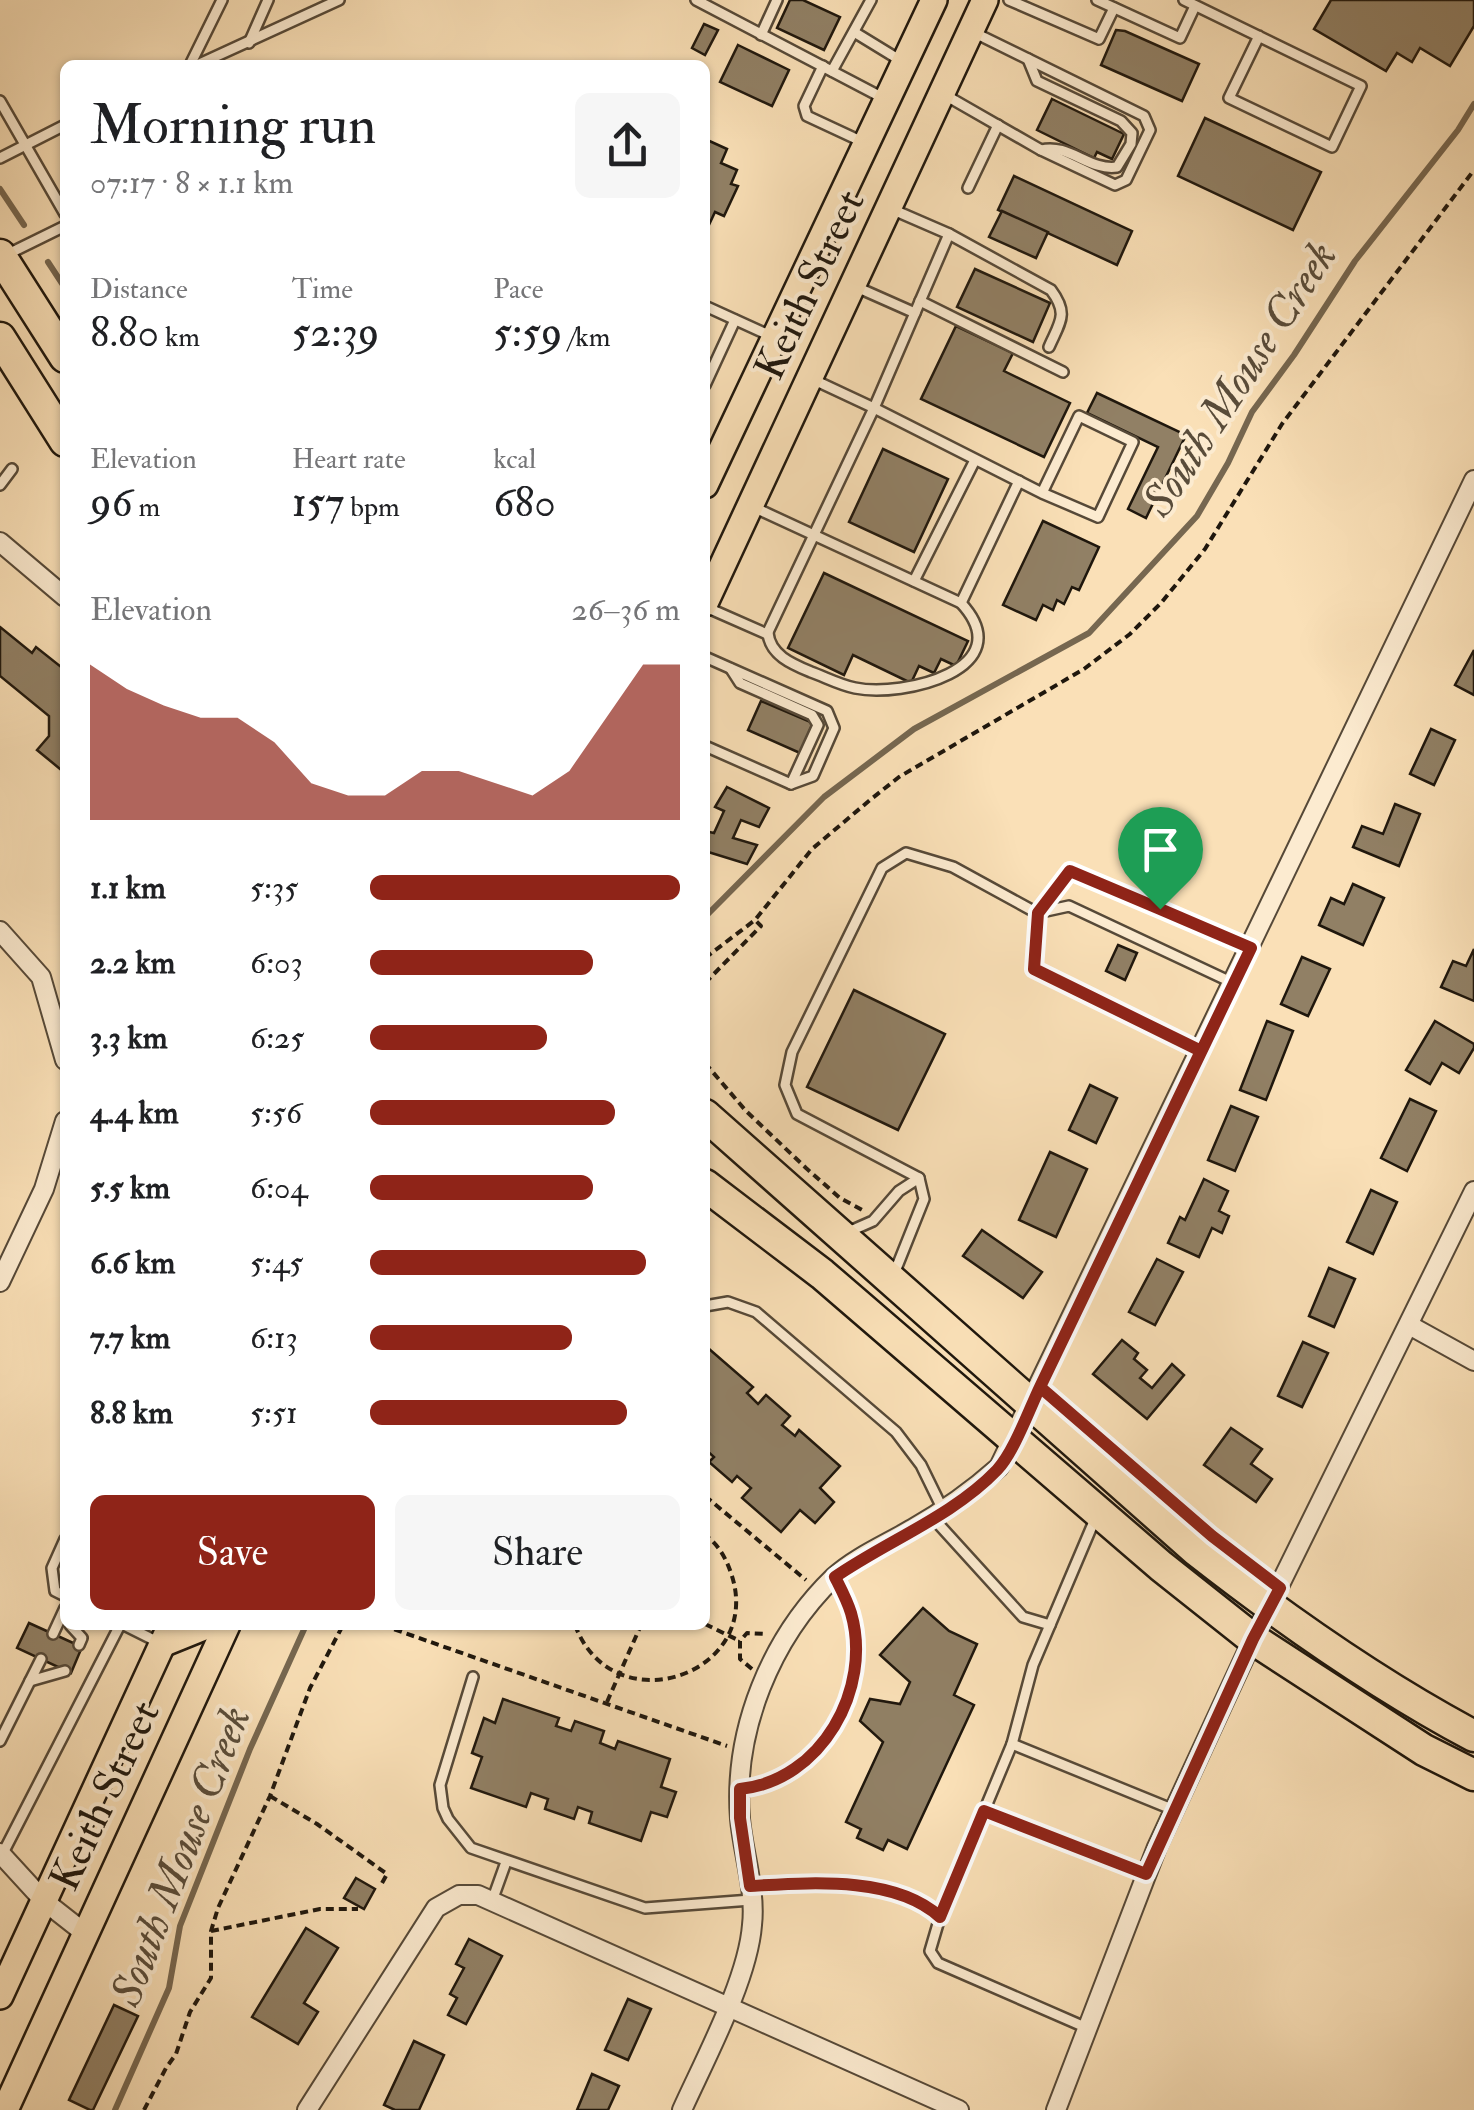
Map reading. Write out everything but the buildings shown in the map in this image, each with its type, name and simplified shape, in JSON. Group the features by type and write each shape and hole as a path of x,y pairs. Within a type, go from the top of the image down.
{"highway":[{"path":"1,256 60,350"},
{"path":"0,338 60,432"},
{"path":"710,1119 1197,1551 1271,1608 1436,1716 1474,1736"},
{"path":"710,1189 822,1274 1098,1512 1253,1639 1424,1750 1474,1775"}],"main road":[{"path":"925,131 951,37 968,0"},
{"name":"Keith Street","path":"710,594 984,0"},
{"name":"Keith Street","path":"710,474 888,101 926,3"},
{"name":"Keith Street","path":"4,2104 226,1630"},
{"name":"Keith Street","path":"0,1996 167,1635"}],"street":[{"path":"682,2110 727,2009 748,1946 752,1924 740,1818 742,1751 765,1676 783,1643 835,1577 938,1513 1000,1467 1469,506 1474,480"},
{"path":"0,542 60,593"},
{"path":"0,931 41,976 60,1042"},
{"path":"0,1282 44,1189 60,1137"},
{"path":"1056,2110 1174,1810 1253,1639 1474,1192"},
{"path":"1408,1325 1474,1361"},
{"path":"1,1854 44,1900 86,1934"},
{"path":"307,2110 436,1908 460,1895 478,1895 492,1901 960,2110"}],"lane":[{"path":"196,60 222,0"},
{"path":"249,43 268,0"},
{"path":"206,60 338,0"},
{"path":"696,0 888,101"},
{"path":"762,34 777,0"},
{"path":"868,144 807,116 804,106 871,0"},
{"path":"1009,0 1099,39 1114,8"},
{"path":"1097,0 1180,38 1195,6"},
{"path":"1184,0 1195,6 1259,36 1361,86 1332,147 1229,98 1259,36"},
{"path":"942,94 1041,150 1115,185 1123,184 1150,130 1144,116 1130,108 970,31"},
{"path":"854,32 905,63"},
{"path":"1028,59 1037,81 1121,120 1132,133 1131,144 1118,167 1099,167 1056,146 1041,150"},
{"path":"0,101 60,205"},
{"path":"968,188 998,125"},
{"path":"0,158 60,127"},
{"path":"890,208 949,234 1051,290 1062,305 1062,318 1048,348"},
{"path":"1,256 60,228"},
{"path":"751,506 815,534 961,603 974,618 978,635 972,658 946,676 916,688 854,688 778,655 769,644 768,633 815,534 874,408 949,234"},
{"path":"854,286 915,313"},
{"path":"920,302 1063,372"},
{"path":"710,308 775,338"},
{"path":"710,374 735,320"},
{"path":"811,378 1018,482 1042,493 1098,517 1133,442 1079,416 1042,493"},
{"path":"914,581 975,460"},
{"path":"0,485 12,470"},
{"path":"961,603 1018,482"},
{"path":"710,607 768,633"},
{"path":"710,660 827,711 834,728 813,776 792,784 710,748"},
{"path":"731,669 740,684 812,715 818,725 792,784"},
{"path":"891,1282 924,1199 919,1178 797,1114 786,1085 792,1052 882,868 906,853 953,867 1038,913 1069,906 1234,984"},
{"path":"1201,1051 1034,969 1038,913 1070,871 1251,948"},
{"path":"840,1236 873,1221 899,1190 919,1178"},
{"path":"710,1305 728,1302 756,1312 896,1432 921,1465 938,1513 1023,1617 1050,1625"},
{"path":"1087,2028 938,1963 930,1951 940,1917 1012,1744 1033,1664 1098,1512"},
{"path":"60,1551 52,1568 55,1591 60,1594"},
{"path":"740,1789 766,1785 793,1771 831,1735 844,1707 854,1679 856,1645 851,1614 835,1577"},
{"path":"53,1634 60,1621"},
{"path":"75,1630 82,1638 78,1645"},
{"path":"1,1854 119,1630"},
{"path":"0,1741 41,1659"},
{"path":"30,1680 66,1670"},
{"path":"473,1677 440,1785 440,1797 448,1819 463,1841 480,1852 645,1908 844,1882 900,1896 940,1917"},
{"path":"1012,1744 1174,1810"},
{"path":"984,1811 1146,1874"},
{"path":"492,1901 506,1862"}],"path":[{"path":"710,954 755,920 812,848 899,777 1084,669 1130,634 1161,603 1205,549 1282,424 1474,170"},
{"path":"710,978 761,926 755,920"},
{"path":"710,1069 746,1112 840,1198 863,1209 873,1221"},
{"path":"710,1500 821,1593"},
{"path":"578,1630 588,1650 606,1666 650,1681 674,1679 705,1662 728,1635 736,1611 735,1585 727,1560 710,1541"},
{"path":"710,1626 740,1641"},
{"path":"144,2110 176,2054 190,2012 210,1978 211,1932 218,1908 270,1796 299,1715 340,1630"},
{"path":"397,1630 742,1751"},
{"path":"607,1702 639,1630"},
{"path":"765,1676 743,1664 738,1652 740,1641 747,1633 760,1631 783,1643"},
{"path":"270,1796 340,1839 387,1874 381,1886"},
{"path":"211,1932 320,1909 358,1909"}],"waterway":[{"name":"South Mouse Creek","path":"710,912 824,797 914,729 1089,633 1197,516 1252,412 1355,261 1474,104"},
{"path":"0,189 24,225"},
{"path":"48,262 60,280"},
{"name":"South Mouse Creek","path":"115,2110 169,1988 180,1926 250,1749 304,1630"}],"route":[{"path":"1160,909 1070,871 1038,913 1034,969 1201,1051 1147,1163 1094,1275 1040,1387 1212,1536 1280,1588 1146,1874 984,1811 940,1917 900,1896 844,1882 750,1886 740,1789 766,1785 809,1758 831,1735 854,1679 856,1645 851,1614 835,1577 966,1496 1000,1467 1040,1387 1147,1163 1251,948 1160,909"}]}
